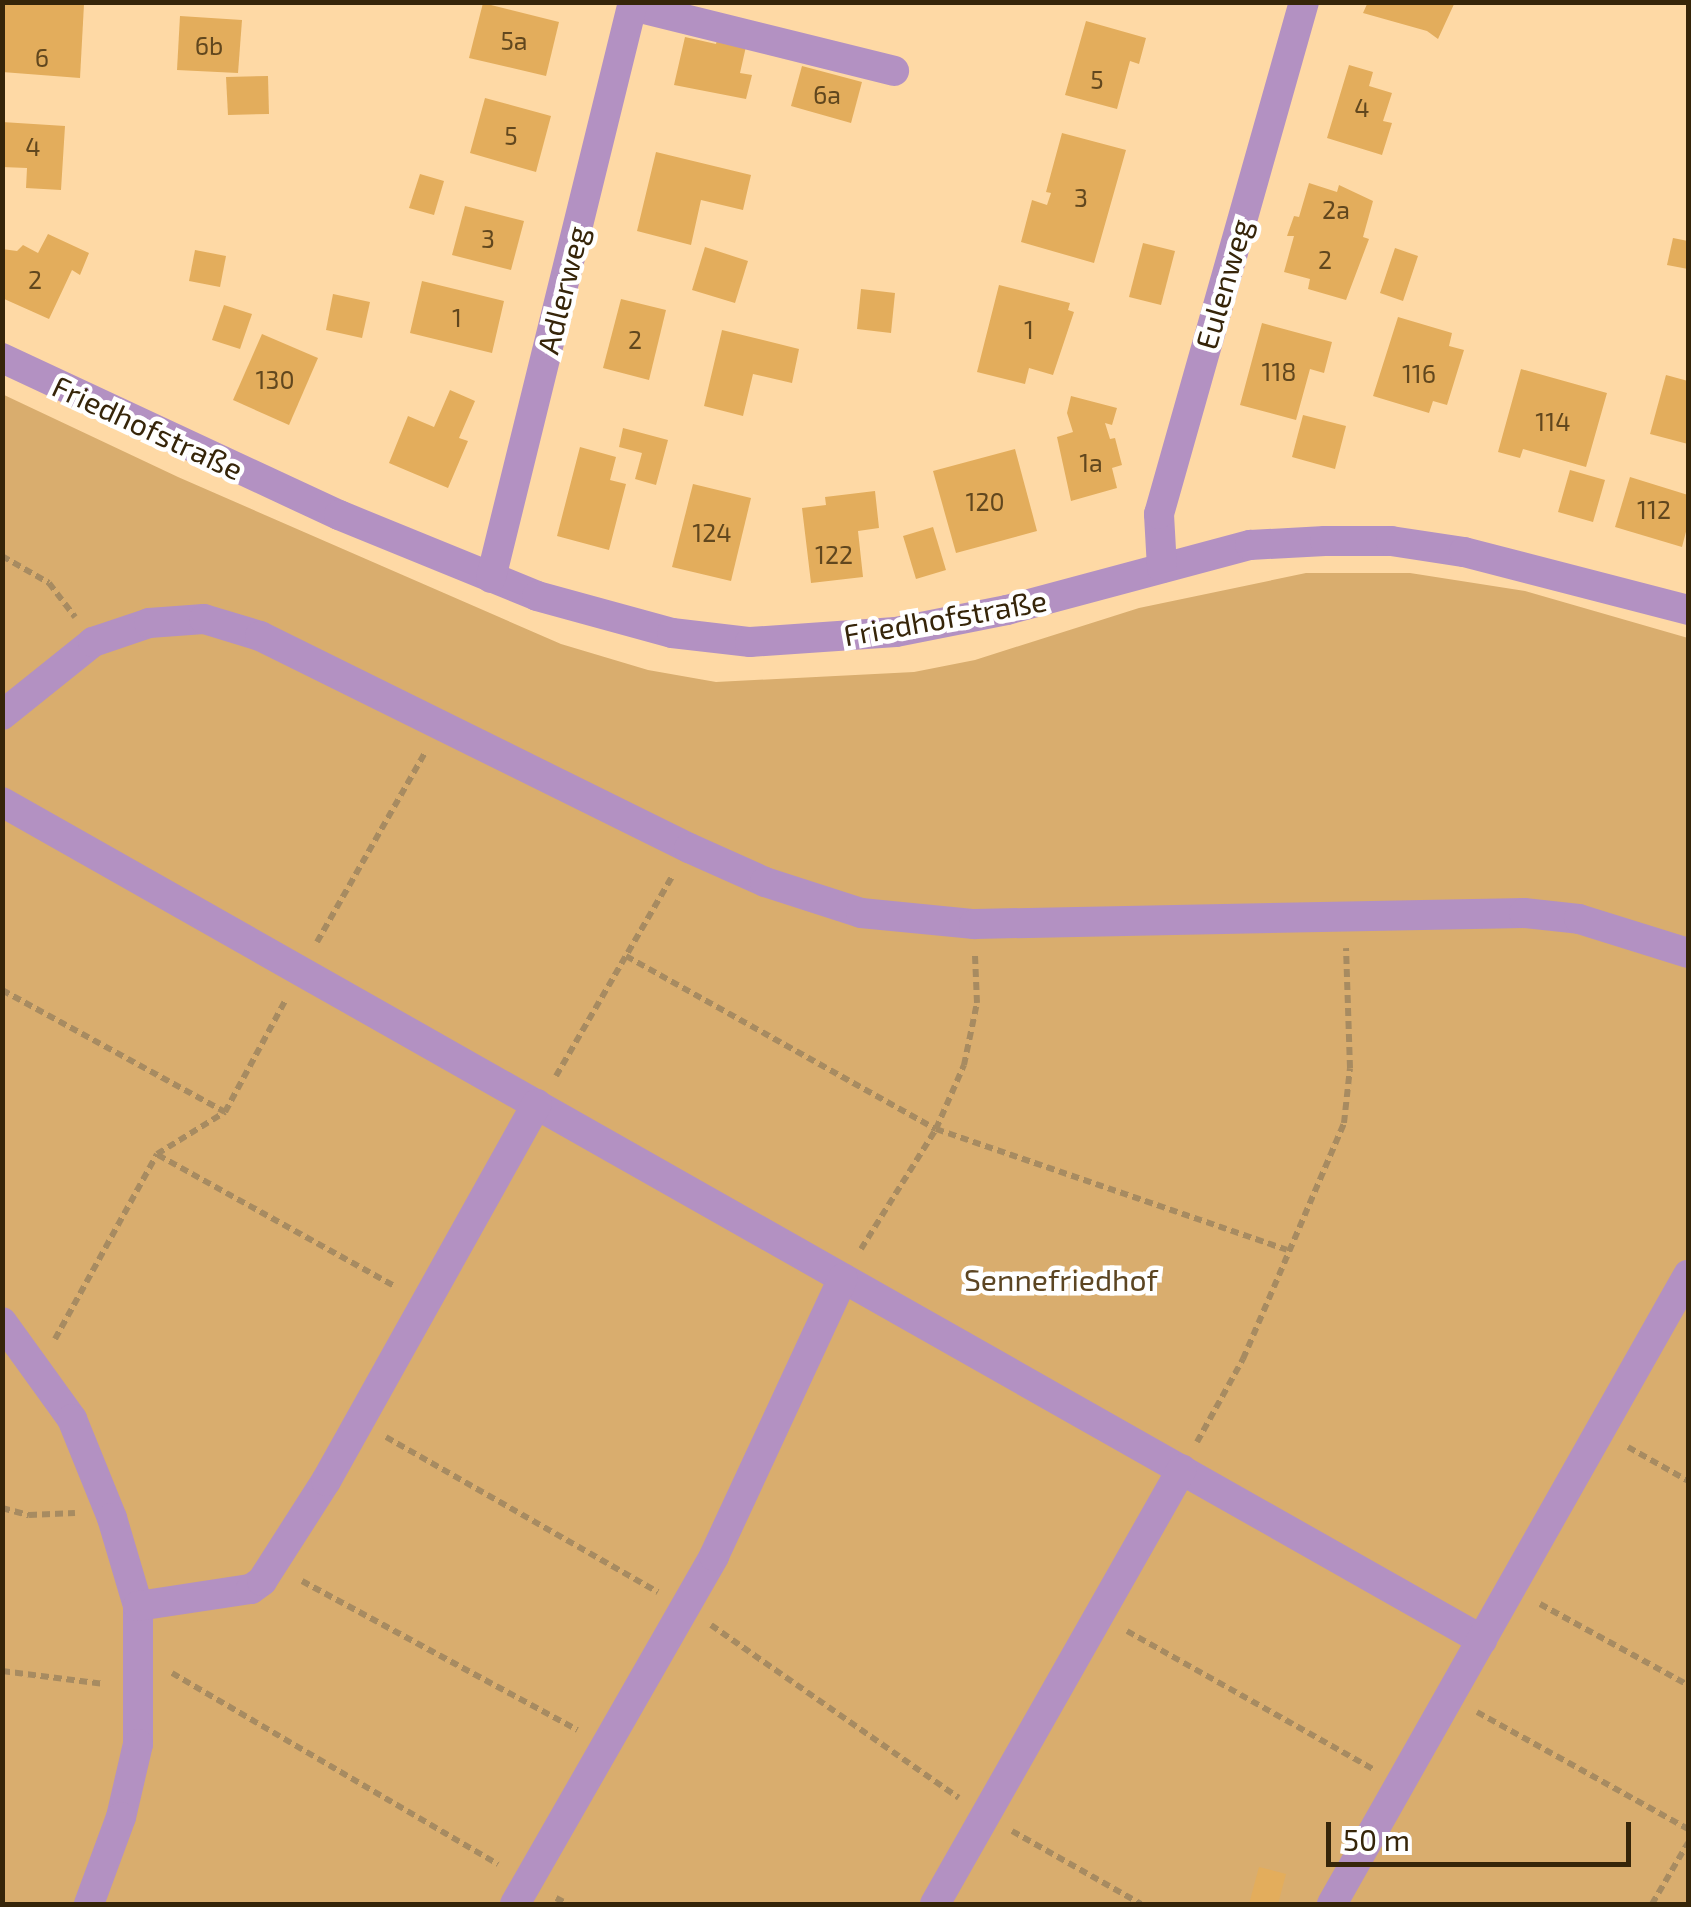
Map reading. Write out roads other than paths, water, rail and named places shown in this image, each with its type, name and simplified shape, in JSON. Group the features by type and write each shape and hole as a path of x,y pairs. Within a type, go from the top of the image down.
{"street":[{"name":"Eulenweg","path":"1162,568 1160,514 1304,2"},
{"path":"633,4 894,71"},
{"name":"Adlerweg","path":"491,578 633,4"},
{"name":"Friedhofstraße","path":"2,358 339,515 491,578 610,619 672,634 750,642 896,632 1007,610 1250,545 1390,542 1464,552 1688,610"},
{"path":"2,715 93,642 149,623 204,620 260,636 765,882 861,912 974,924 1524,912 1579,919 1688,953"},
{"path":"2,802 1482,1640"},
{"path":"138,1606 251,1589 274,1566 537,1104"},
{"path":"1332,1904 1688,1274"},
{"path":"522,1893 714,1556 843,1278"},
{"path":"2,1322 72,1419 108,1506 138,1606 138,1744 130,1780 88,1904"},
{"path":"935,1904 1182,1469"}],"park label":[{"name":"Sennefriedhof","path":"1061,1279"}]}
